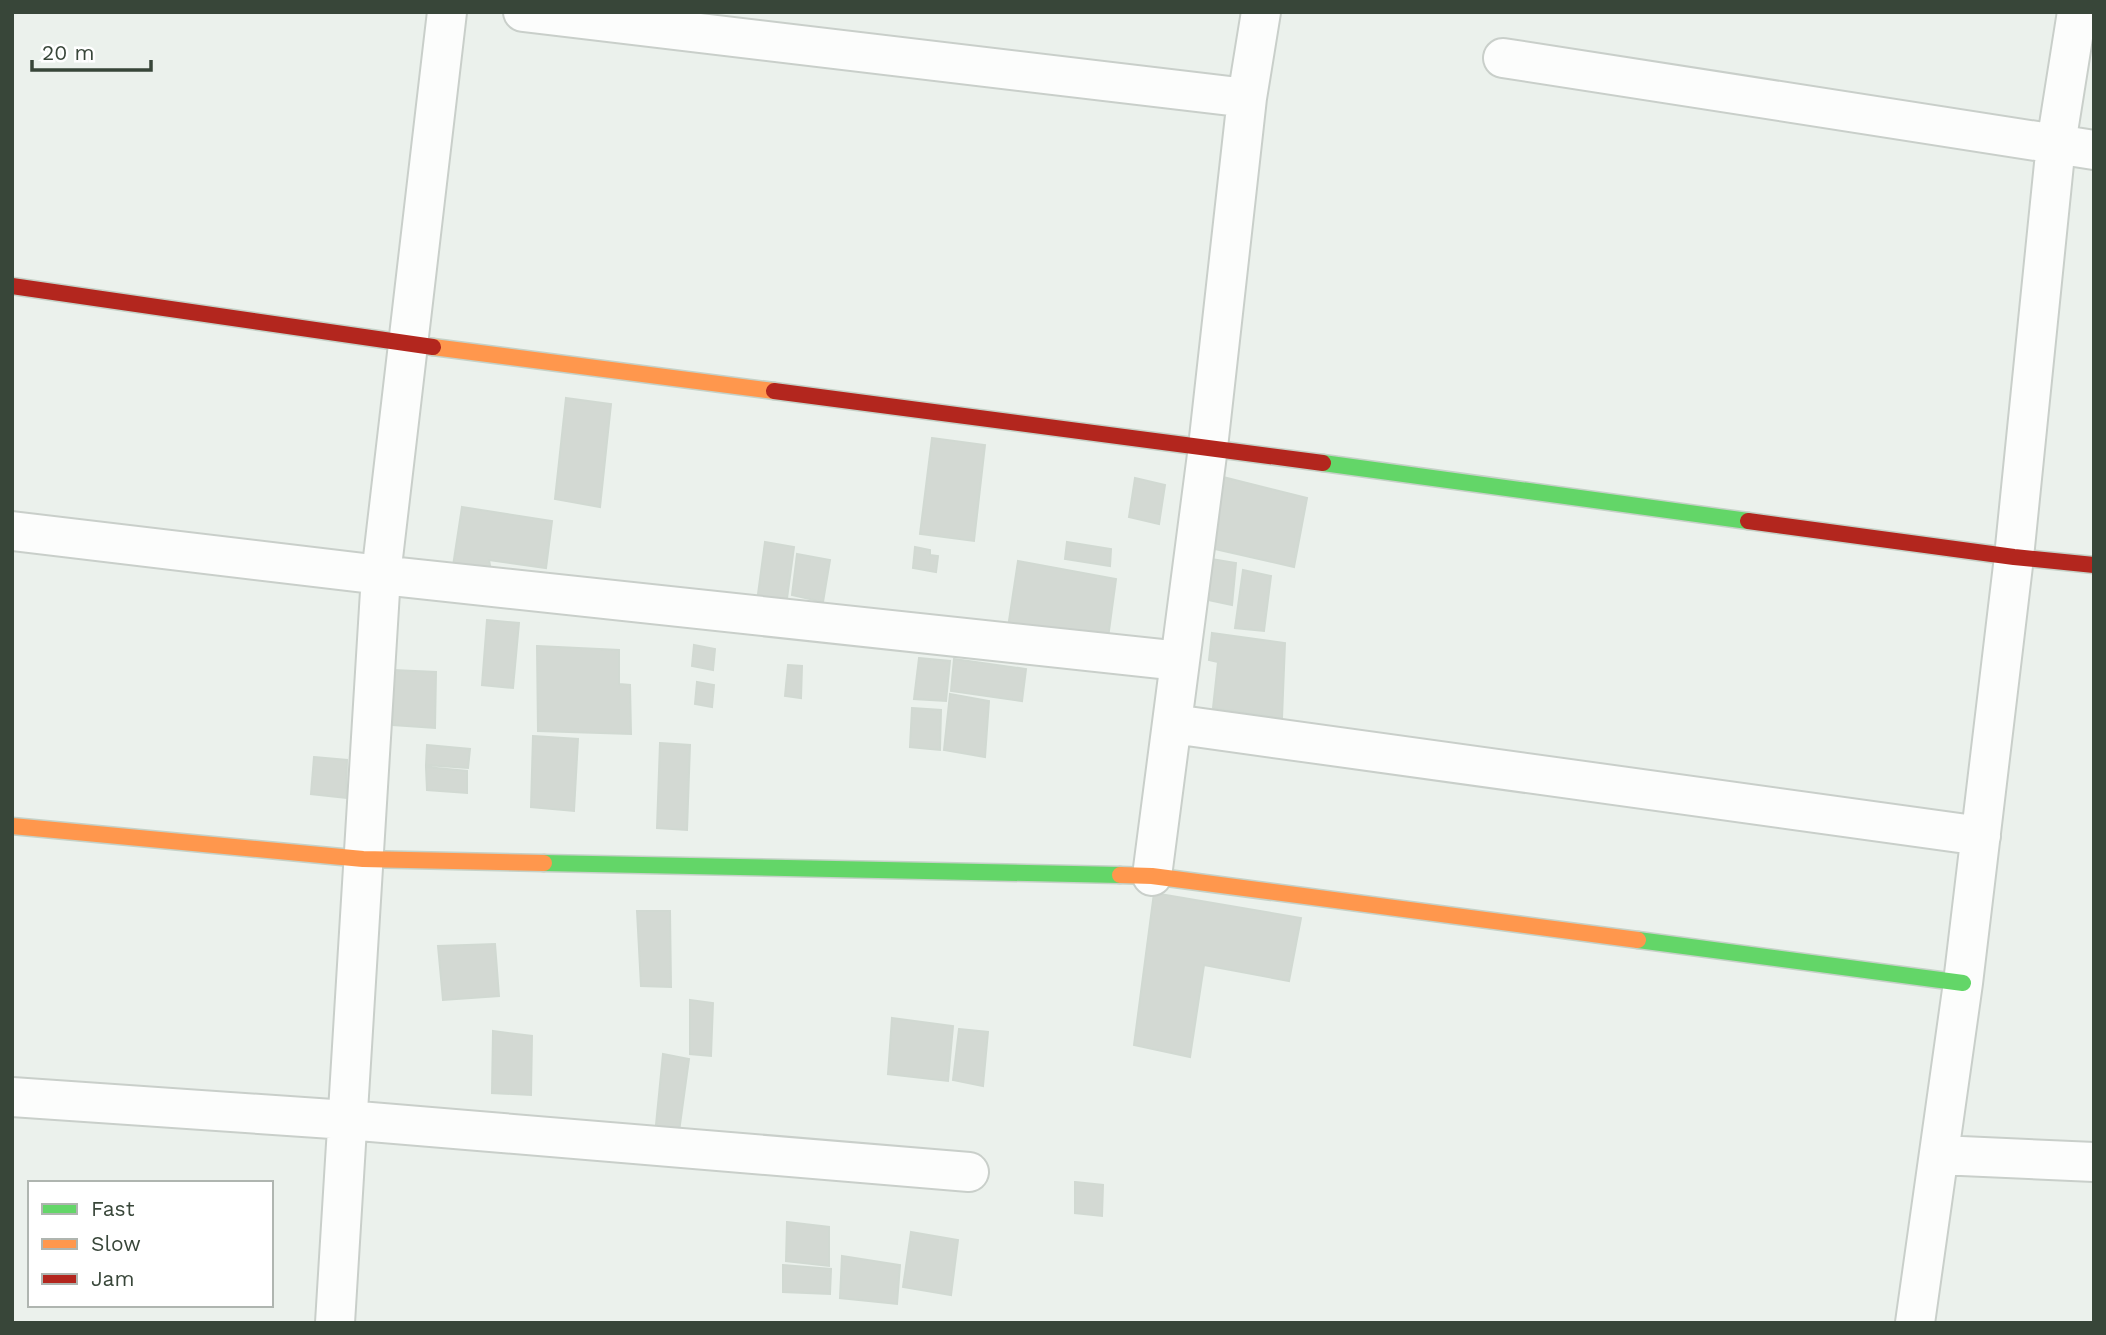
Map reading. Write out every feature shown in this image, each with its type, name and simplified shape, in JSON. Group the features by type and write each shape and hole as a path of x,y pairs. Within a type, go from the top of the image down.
{"street":[{"path":"335,1323 381,575 447,12"},
{"path":"523,12 1247,98"},
{"path":"1152,876 1208,447 1247,98 1261,12"},
{"path":"1915,1323 1963,983 2014,557 2056,144 2077,12"},
{"path":"1503,58 2094,150"},
{"path":"12,286 410,344 1208,447 2014,557 2094,565"},
{"path":"12,531 381,575 1180,661"},
{"path":"1173,724 1981,836"},
{"path":"12,826 363,859 1152,876 1963,983"},
{"path":"12,1097 347,1120 970,1172"},
{"path":"1939,1154 2094,1162"}],"building":[{"path":"566,398 611,404 600,507 555,499"},
{"path":"932,438 985,445 974,541 920,534"},
{"path":"1223,477 1307,498 1294,567 1206,547"},
{"path":"1135,478 1165,485 1159,524 1129,517"},
{"path":"462,507 552,521 546,568 489,560 491,571 453,566"},
{"path":"765,542 794,547 785,613 756,609"},
{"path":"1067,542 1111,549 1110,566 1065,559"},
{"path":"915,547 930,550 930,555 938,556 936,572 913,568"},
{"path":"797,554 830,560 823,602 792,595"},
{"path":"1199,557 1236,563 1232,605 1194,597"},
{"path":"1018,561 1116,579 1108,638 1007,634"},
{"path":"1243,570 1271,576 1264,631 1235,628"},
{"path":"487,620 519,623 513,688 482,685"},
{"path":"1212,633 1285,643 1282,718 1213,708 1218,662 1209,660"},
{"path":"694,645 715,649 713,670 692,666"},
{"path":"537,646 619,650 619,684 630,685 631,734 538,731"},
{"path":"919,658 950,661 946,701 914,699"},
{"path":"954,659 1026,669 1022,701 951,691"},
{"path":"788,665 802,666 801,698 785,696"},
{"path":"393,670 436,672 435,728 393,725"},
{"path":"697,682 714,685 712,707 695,704"},
{"path":"950,694 989,701 985,757 944,750"},
{"path":"912,708 941,710 940,750 910,747"},
{"path":"533,736 578,739 574,811 531,807"},
{"path":"660,743 690,745 687,830 657,828"},
{"path":"427,745 470,749 468,768 426,765"},
{"path":"314,757 347,760 346,798 311,794"},
{"path":"426,767 467,771 467,793 427,790"},
{"path":"1154,893 1301,918 1289,981 1204,965 1190,1057 1134,1045"},
{"path":"637,911 670,911 671,987 641,986"},
{"path":"495,944 499,996 443,1000 438,946"},
{"path":"690,1000 713,1003 711,1056 690,1054"},
{"path":"892,1018 953,1026 948,1081 888,1074"},
{"path":"959,1029 988,1032 983,1086 953,1080"},
{"path":"493,1031 532,1036 531,1095 492,1093"},
{"path":"663,1054 689,1059 678,1139 655,1135"},
{"path":"1075,1182 1103,1185 1102,1216 1075,1213"},
{"path":"787,1222 829,1227 829,1266 786,1261"},
{"path":"911,1232 958,1240 951,1295 903,1287"},
{"path":"842,1256 900,1265 897,1304 840,1298"},
{"path":"783,1265 831,1269 830,1294 783,1292"}],"traffic: fast":[{"path":"1323,463 1748,521"},
{"path":"544,863 1120,875"},
{"path":"1638,940 1963,983"}],"traffic: slow":[{"path":"433,347 774,391"},
{"path":"12,826 363,859 544,863"},
{"path":"1120,875 1152,876 1638,940"}],"traffic: jam":[{"path":"12,286 433,347"},
{"path":"774,391 1323,463"},
{"path":"1748,521 2014,557 2094,565"}]}
